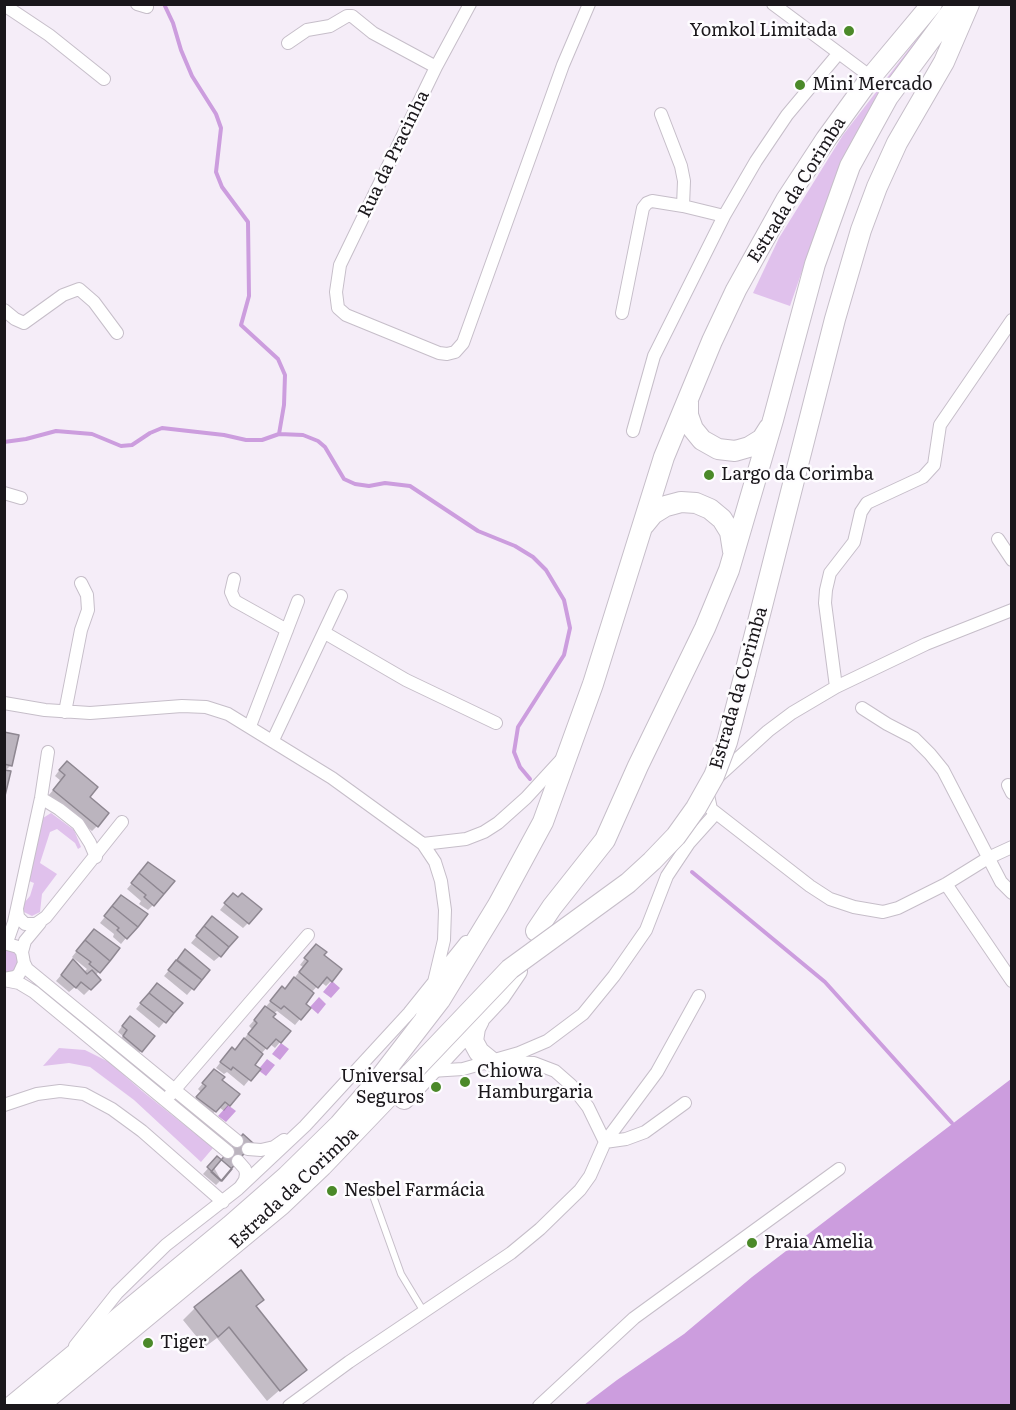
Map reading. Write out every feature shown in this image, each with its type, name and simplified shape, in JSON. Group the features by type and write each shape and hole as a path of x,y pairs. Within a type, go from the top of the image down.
{"main road":[{"name":"Estrada da Corimba","path":"12,1406 222,1233 287,1176 339,1125 415,1036 440,1000 498,905 543,822 594,684 664,458 736,290 786,200 825,139 871,77 932,4"},
{"name":"Estrada da Corimba","path":"536,931 605,840 705,628 731,563 815,264 850,166 888,97 957,4"},
{"name":"Estrada da Corimba","path":"38,1406 280,1205 314,1174 510,969 628,883 676,836 696,808 714,776 727,742 835,319 861,230 897,143 944,62 969,4"},
{"path":"690,394 688,415 693,429 702,440 714,448 735,451 749,447 762,439 773,420"},
{"path":"640,534 647,520 666,506 681,502 699,504 717,513 727,525 732,540 731,563"},
{"name":"Estrada da Corimba","path":"211,1263 241,1246 327,1176 431,1071 500,996 517,971"},
{"path":"480,1017 474,1028 473,1041 479,1052 490,1061"}],"street":[{"name":"Rua da Pracinha","path":"470,4 436,67 340,265 336,292 338,308 346,315 439,353 455,352 460,349 562,66 589,4"},
{"path":"773,4 871,77"},
{"path":"4,5 49,35 104,79"},
{"path":"288,44 307,30 330,26 347,16 352,16 373,33 436,67"},
{"path":"633,430 654,356 724,216 756,161 787,115 838,54"},
{"path":"661,114 681,166 684,181 683,206"},
{"path":"622,313 643,208 647,203 652,201 683,206 724,216"},
{"path":"4,310 15,319 24,322 63,295 79,289 94,302 117,333"},
{"path":"836,687 825,603 830,573 854,542 861,512 867,503 923,477 934,465 940,425 1011,320"},
{"path":"4,493 21,498"},
{"path":"998,539 1011,560"},
{"path":"234,579 231,592 235,601 287,630"},
{"path":"65,712 81,630 88,610 87,595 81,583"},
{"path":"273,740 341,596"},
{"path":"250,726 298,601"},
{"path":"1011,610 926,644 836,687 792,713 768,731 711,783 708,803 716,813 830,899 854,907 883,912 946,884 988,858 1011,847"},
{"path":"325,633 406,680 496,723"},
{"path":"4,703 65,712 90,713 182,706 206,707 228,714 332,778 423,844 435,862 441,881 445,910 444,940 434,982 415,1036"},
{"path":"862,708 914,738 930,754 942,770 1001,882 1011,892"},
{"path":"48,752 41,798 11,935 6,943 18,947 27,969 237,1141"},
{"path":"423,844 466,839 484,832 498,823 526,798 568,753"},
{"path":"41,798 78,824 96,857"},
{"path":"431,1071 463,1069 519,1053 547,1041 583,1014 614,976 646,930 667,876 689,843 716,813"},
{"path":"4,979 19,974 25,941 123,822"},
{"path":"946,884 1011,981"},
{"path":"59,1367 117,1293 166,1245 223,1202 306,1126 395,1029 498,905"},
{"path":"17,907 18,917 25,924 36,924 46,917"},
{"path":"166,1101 308,934"},
{"path":"4,979 19,983 34,992 228,1152"},
{"path":"289,1406 511,1253 540,1229 580,1190 590,1176 605,1142 657,1072 699,996"},
{"path":"490,1061 534,1063 555,1071 588,1107 605,1142"},
{"path":"4,1105 37,1094 60,1091 84,1094 112,1109 142,1131 223,1202"},
{"path":"605,1142 626,1139 645,1132 685,1103"},
{"path":"248,1149 261,1150 274,1147 306,1126"},
{"path":"238,1161 246,1174 245,1180 238,1189"},
{"path":"539,1406 634,1318 839,1169"}],"lane":[{"path":"372,1193 401,1274 424,1312"}],"shaded area":[{"path":"943,5 885,86 832,192 790,306 753,293 779,238 843,135"},
{"path":"51,813 74,830 81,847 78,849 75,843 57,829 50,832 40,863 57,874 42,894 40,912 32,916 24,912 24,903 30,896 34,883 29,881 43,818"},
{"path":"5,949 16,953 19,961 14,971 5,973"},
{"path":"332,981 340,988 331,998 323,992"},
{"path":"319,997 326,1004 318,1014 310,1007"},
{"path":"281,1043 289,1049 280,1060 272,1054"},
{"path":"59,1048 85,1050 109,1062 213,1148 201,1162 134,1100 90,1067 69,1063 43,1066"},
{"path":"267,1059 275,1065 266,1076 258,1070"},
{"path":"1011,1079 1011,1405 584,1405 684,1334 752,1277"},
{"path":"228,1105 236,1111 226,1122 218,1116"}],"building":[{"path":"4,732 19,735 12,766 4,764"},
{"path":"67,761 98,787 90,797 109,813 98,827 53,790 65,775 59,770"},
{"path":"4,770 11,771 4,800"},
{"path":"148,862 175,881 164,894 139,873"},
{"path":"139,873 164,894 154,906 144,897 146,895 131,883"},
{"path":"233,893 238,897 242,893 262,909 249,924 224,903"},
{"path":"121,895 148,914 138,927 112,906"},
{"path":"112,906 138,927 127,939 117,930 119,928 104,916"},
{"path":"212,916 238,937 229,947 204,926"},
{"path":"204,926 229,947 221,957 196,936"},
{"path":"94,929 120,948 110,961 85,940"},
{"path":"85,940 110,961 100,973 89,964 91,962 76,951"},
{"path":"316,944 327,952 324,955 342,969 332,982 327,977 318,988 299,972 308,961 304,958"},
{"path":"185,949 210,970 202,980 177,960"},
{"path":"73,959 87,974 92,970 101,980 91,990 81,982 76,988 61,975"},
{"path":"176,960 202,980 194,990 168,970"},
{"path":"294,977 314,993 306,1004 311,1008 301,1020 284,1006 281,1009 270,1001 282,986 285,989"},
{"path":"157,983 183,1003 174,1013 149,993"},
{"path":"149,993 174,1013 166,1023 140,1003"},
{"path":"265,1006 276,1014 273,1017 291,1031 281,1043 276,1039 267,1049 248,1034 257,1023 254,1020"},
{"path":"130,1016 155,1036 142,1052 123,1036 127,1030 122,1026"},
{"path":"244,1038 263,1054 255,1065 261,1069 251,1081 233,1067 231,1070 220,1062 232,1047 235,1050"},
{"path":"214,1069 225,1077 222,1080 240,1094 230,1106 225,1102 216,1112 196,1097 206,1086 202,1083"},
{"path":"243,1134 253,1143 221,1181 211,1172"},
{"path":"217,1156 232,1169 222,1181 207,1167"},
{"path":"241,1270 264,1300 256,1306 307,1370 280,1391 229,1327 218,1337 194,1307"}],"waterway":[{"path":"164,4 192,76 216,114 221,128 216,172 222,187 248,222 249,296 241,325 278,359 285,375 284,405 279,434"},
{"path":"4,442 56,431 92,434 121,446 132,445 162,428 224,435 246,440 262,440 279,434 303,435 318,441 325,447 344,479 355,484 369,486 385,483 410,486 478,531 515,546 533,557 546,570 564,600 570,628 564,655 518,727 514,752 520,767 530,779"},
{"path":"692,872 825,982 952,1123"}],"place":[{"name":"Yomkol Limitada","path":"849,31"},
{"name":"Mini Mercado","path":"800,85"},
{"name":"Largo da Corimba","path":"709,475"},
{"name":"Chiowa Hamburgaria","path":"465,1082"},
{"name":"Universal Seguros","path":"436,1087"},
{"name":"Nesbel Farmácia","path":"332,1191"},
{"name":"Praia Amelia","path":"752,1243"},
{"name":"Tiger","path":"148,1343"}]}
